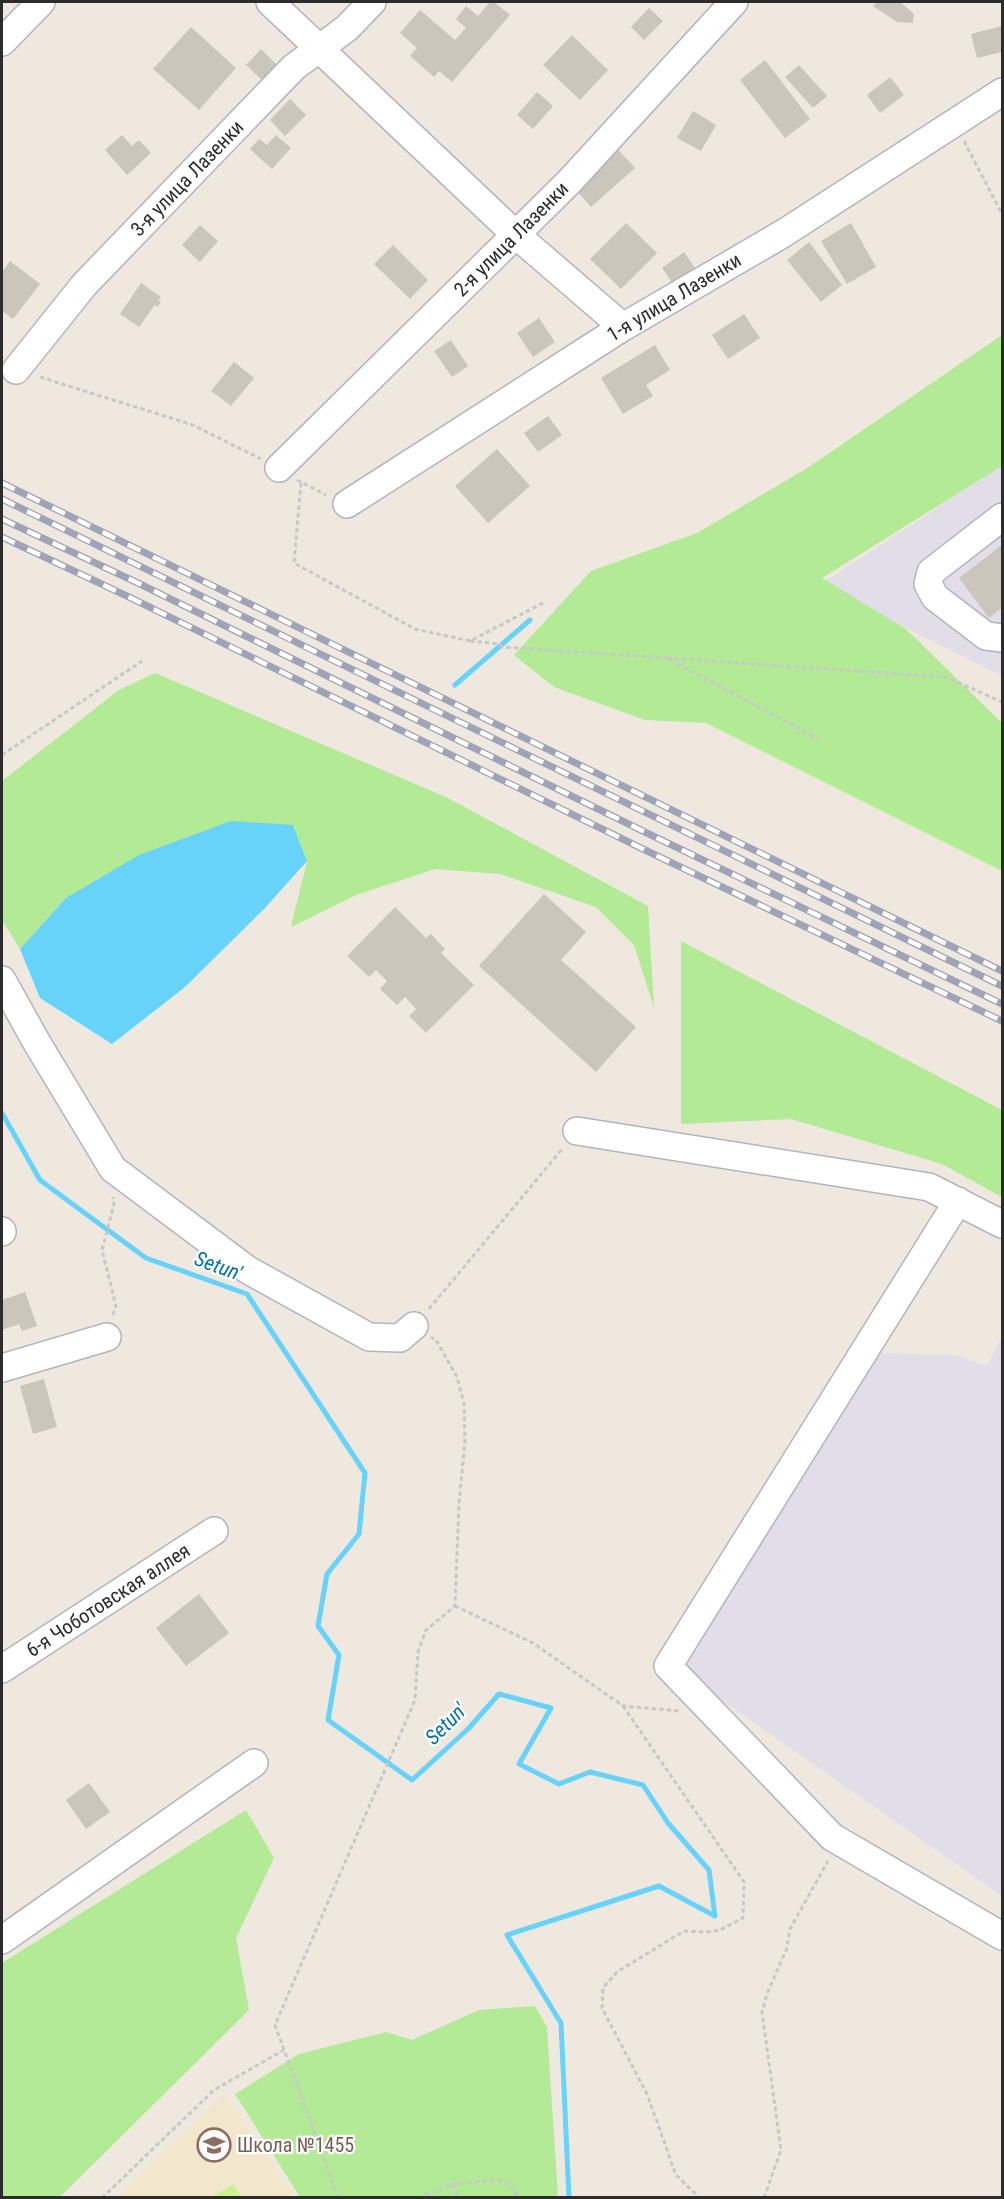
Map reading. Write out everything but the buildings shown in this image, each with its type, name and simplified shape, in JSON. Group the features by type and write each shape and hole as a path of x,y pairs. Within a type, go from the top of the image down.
{"street":[{"path":"2,42 41,2"},
{"path":"270,2 322,48 515,234 623,327"},
{"name":"3-я улица Лазенки","path":"16,370 84,285 294,67 347,28 372,2"},
{"name":"2-я улица Лазенки","path":"290,476 515,234 569,182 735,2"},
{"name":"1-я улица Лазенки","path":"347,504 623,327 784,233 1002,92"},
{"path":"1002,517 931,572 928,584 935,597 986,636 1002,638"},
{"path":"2,980 112,1168 248,1270 369,1337 400,1338 414,1326"},
{"path":"578,1131 929,1187 1002,1224"},
{"path":"958,1202 669,1666 832,1837 1002,1936"},
{"path":"2,1368 107,1337"},
{"name":"6-я Чоботовская аллея","path":"2,1669 214,1531"},
{"path":"2,1940 254,1763"}],"path":[{"path":"963,139 1002,214"},
{"path":"16,370 193,425 347,504"},
{"path":"290,476 294,563 415,629 470,641 499,644 503,647 946,677 1002,702"},
{"path":"470,641 543,603"},
{"path":"666,658 817,738"},
{"path":"2,755 142,661"},
{"path":"338,2198 275,2025 415,1700 418,1652 426,1630 455,1606 459,1503 465,1441 464,1403 457,1377 436,1340 414,1326 578,1131"},
{"path":"107,1337 116,1306 102,1250 114,1204"},
{"path":"455,1606 533,1643 623,1706 744,1882 743,1918 720,1930 684,1931 617,1972 603,1989 602,2008 647,2094 676,2175 700,2198"},
{"path":"623,1706 680,1711"},
{"path":"764,2198 781,2150 762,2012 767,1994 787,1948 790,1929 839,1841"},
{"path":"102,2198 214,2090 284,2050"},
{"path":"418,2198 452,2184 498,2180 510,2185 519,2198"},
{"path":"452,2184 459,2198"}],"shaded area":[{"path":"1002,465 1002,676 820,585"},
{"path":"1002,1336 1002,1896 693,1680 685,1668 873,1353 954,1355 987,1366"},
{"name":"Школа №1455","path":"225,2093 294,2197 114,2198"}],"green space":[{"path":"1002,335 1002,466 822,578 906,629 1002,723 1002,871 706,723 645,720 554,687 514,655 591,571 697,533 809,467"},
{"path":"155,673 446,797 648,906 654,1008 634,945 596,907 500,874 435,869 356,895 291,927 307,861 293,825 66,898 20,949 2,920 2,781 119,690"},
{"path":"681,941 1002,1110 1002,1197 942,1164 791,1119 681,1124"},
{"path":"246,1810 274,1858 236,1938 249,2010 60,2197 2,2197 2,1963"},
{"path":"535,2006 547,2027 558,2197 300,2197 235,2094 299,2054 386,2032 412,2040 479,2010"},
{"path":"233,2184 241,2197 212,2197"}],"water":[{"path":"231,821 293,825 307,861 265,908 185,987 112,1044 40,998 20,949 66,898 139,855"}],"waterway":[{"path":"455,685 530,620"},
{"name":"Setun'","path":"2,1113 40,1180 146,1258 247,1294 365,1473 359,1534 327,1574 318,1626 339,1655 328,1720 412,1780 468,1729 499,1694 551,1708 519,1764 559,1784 590,1772 643,1785 668,1823 709,1870 715,1916 659,1886 507,1935 561,2023 569,2198"}],"railway":[{"path":"2,483 1002,971"},
{"path":"2,499 1002,986"},
{"path":"2,519 1002,1004"},
{"path":"2,537 1002,1021"}],"place":[{"name":"Школа №1455","path":"214,2145"}]}
